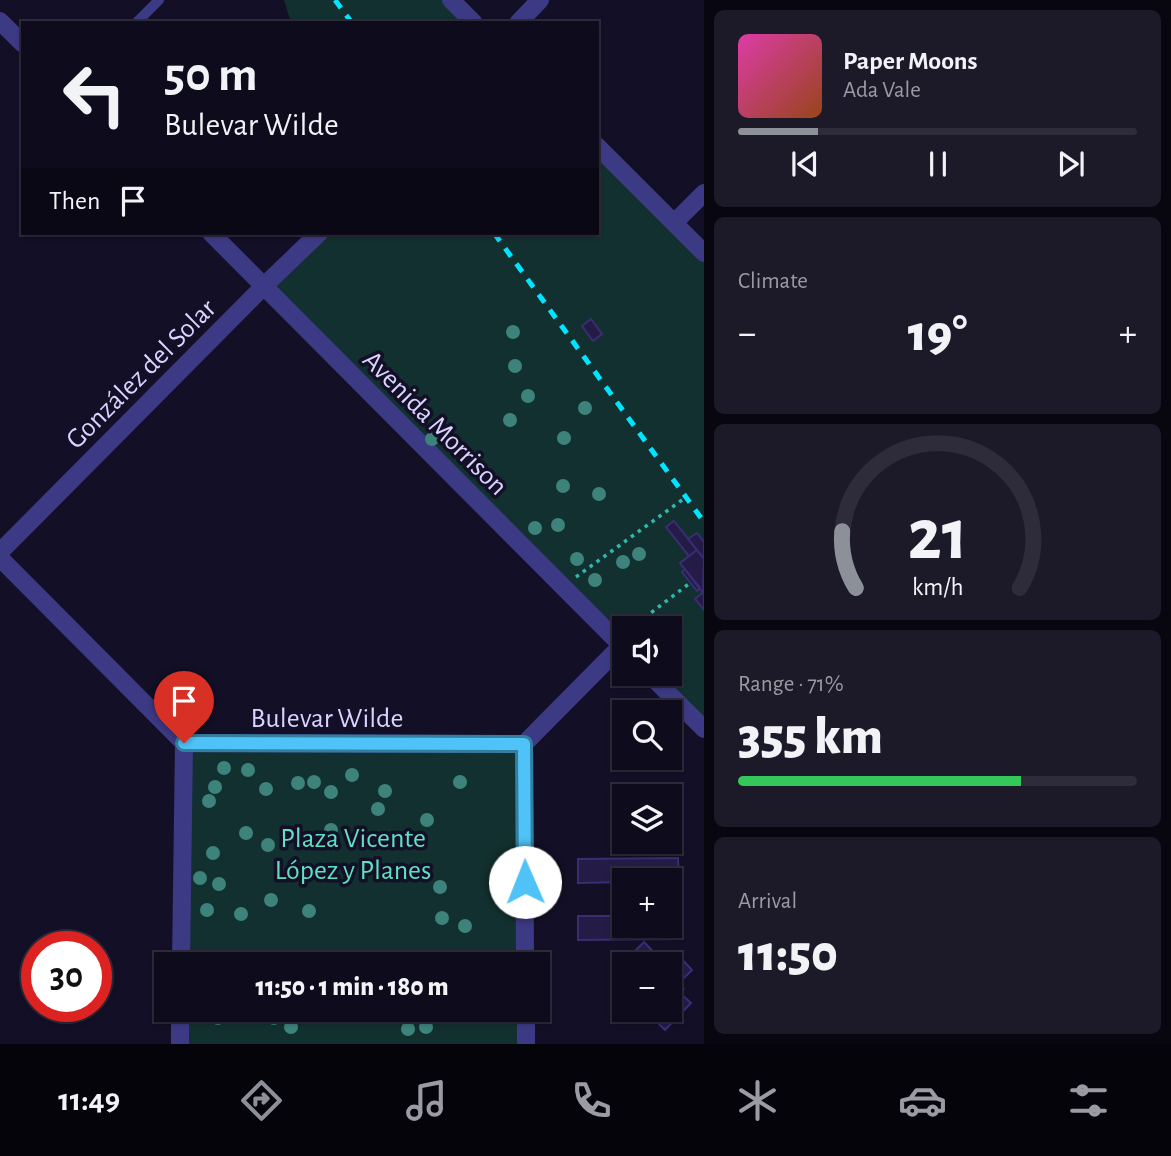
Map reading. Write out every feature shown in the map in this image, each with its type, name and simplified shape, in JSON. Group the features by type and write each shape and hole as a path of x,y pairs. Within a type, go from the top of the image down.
{"street":[{"path":"451,0 472,21"},
{"path":"520,21 540,0"},
{"path":"0,21 21,42"},
{"path":"599,148 704,253"},
{"path":"674,223 704,193"},
{"name":"Avenida Morrison","path":"213,235 612,637"},
{"name":"González del Solar","path":"0,552 317,235"},
{"path":"0,558 184,743 181,952"},
{"path":"526,952 524,744 612,659"},
{"path":"661,686 704,729"},
{"name":"Bulevar Wilde","path":"184,743 524,744"},
{"path":"180,1022 180,1044"},
{"path":"526,1022 526,1044"}],"lane":[{"path":"138,21 159,0"}],"path":[{"path":"563,587 682,500"},
{"path":"647,616 690,583"}],"green space":[{"path":"284,0 451,0 472,21 290,21"},
{"path":"599,148 704,253 704,729 682,707 682,700 675,700 661,686 682,686 682,616 612,616 612,636 264,286 317,235 599,235"},
{"name":"Plaza Vicente López y Planes","path":"184,743 524,744 525,952 181,952"},
{"path":"180,1022 526,1022 526,1044 180,1044"}],"building":[{"path":"591,319 602,334 593,341 582,326"},
{"path":"674,521 697,550 689,556 666,527"},
{"path":"697,533 704,542 704,559 688,539"},
{"path":"697,550 704,559 703,593 680,563"},
{"path":"685,569 700,588 697,591 682,572"},
{"path":"704,592 704,610 695,599"},
{"path":"678,858 678,868 612,868 612,882 578,883 578,859"},
{"path":"578,916 612,916 612,938 680,939 578,940"},
{"path":"644,942 653,952 634,952"},
{"path":"682,959 692,970 682,980"},
{"path":"682,995 691,1003 682,1012"},
{"path":"657,1022 673,1022 665,1030"}],"railway":[{"path":"335,0 351,21"},
{"path":"495,235 704,522"}],"route":[{"path":"184,743 524,744 525,882"}]}
